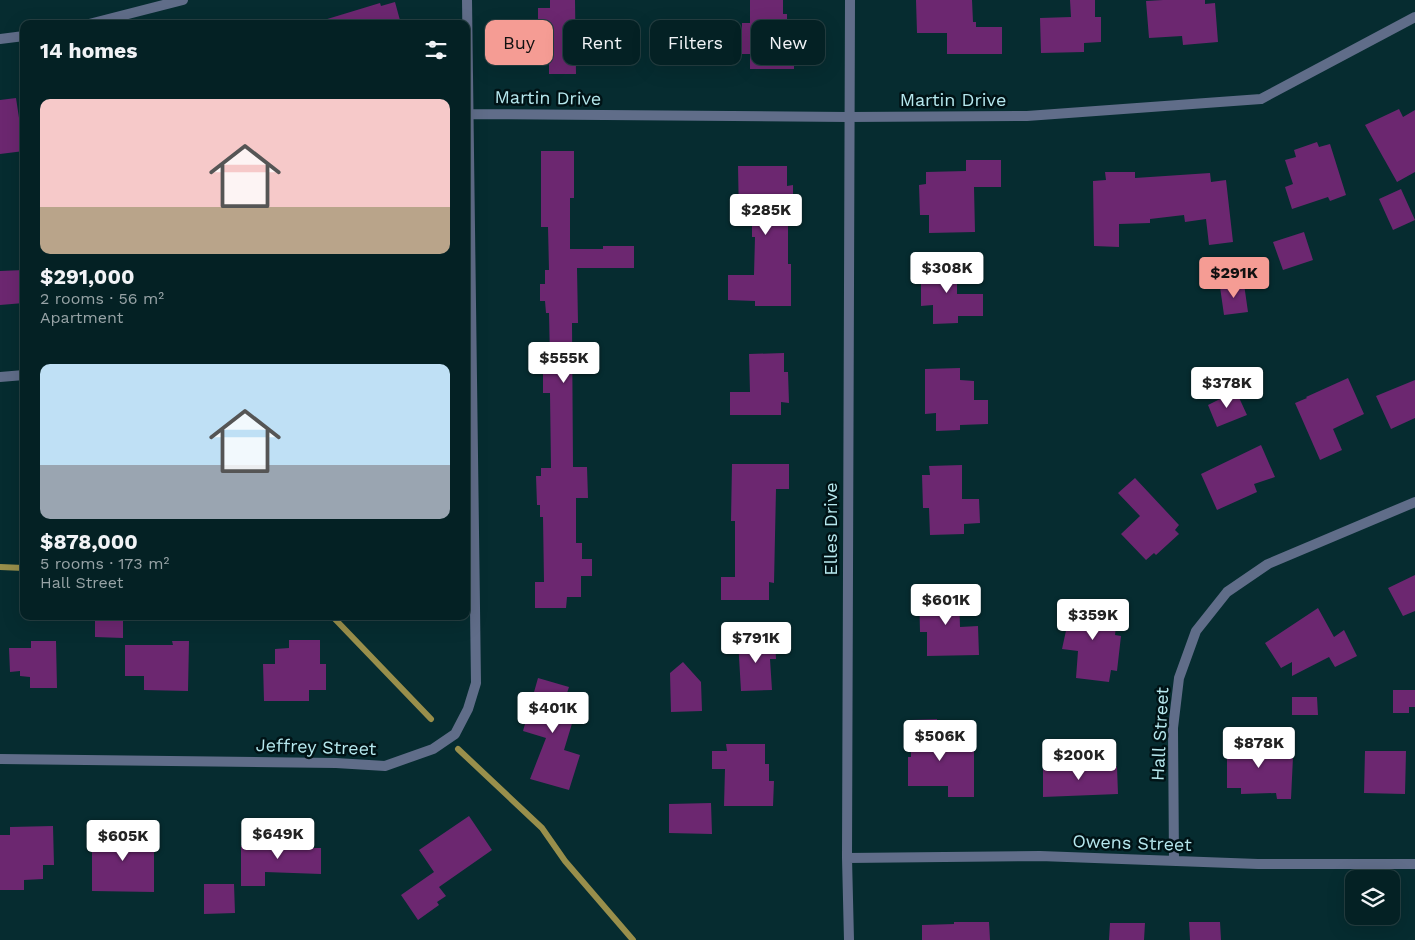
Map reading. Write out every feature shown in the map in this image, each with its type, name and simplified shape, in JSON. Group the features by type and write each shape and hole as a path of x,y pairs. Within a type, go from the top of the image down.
{"street":[{"path":"105,20 183,0"},
{"name":"Jeffrey Street","path":"467,0 467,20"},
{"name":"Elles Drive","path":"849,940 847,858 848,117 850,0"},
{"name":"Martin Drive","path":"470,114 848,117 1027,116 1261,99 1415,17"},
{"path":"0,39 20,36"},
{"path":"0,377 20,375"},
{"name":"Jeffrey Street","path":"0,759 336,763 385,766 433,749 454,734 468,710 476,683 470,386"},
{"name":"Hall Street","path":"1174,861 1173,728 1179,678 1196,632 1227,592 1268,564 1415,502"},
{"name":"Owens Street","path":"847,858 1040,856 1258,864 1415,864"}],"building":[{"path":"550,0 575,0 575,20 563,20 563,65 576,65 576,74 549,74 549,65 553,65 553,20 538,20 538,8 550,8"},
{"path":"750,0 783,0 783,14 787,14 787,20 751,20 751,65 794,65 794,69 750,69 750,54 742,54 742,23 750,23"},
{"path":"916,0 972,0 973,22 976,22 976,27 1002,27 1002,54 947,54 947,33 917,33"},
{"path":"1070,0 1095,0 1095,17 1101,17 1101,42 1084,43 1084,52 1041,53 1040,18 1071,17"},
{"path":"1205,0 1205,4 1215,3 1218,42 1183,45 1182,36 1149,38 1146,1"},
{"path":"395,2 400,20 324,20 380,3 381,6"},
{"path":"16,98 20,124 20,152 0,154 0,100"},
{"path":"1399,109 1403,117 1415,110 1415,172 1397,182 1365,125"},
{"path":"1317,142 1319,147 1330,144 1346,195 1330,201 1328,197 1292,209 1285,187 1293,184 1285,160 1296,157 1294,150"},
{"path":"541,151 574,151 574,198 570,198 570,249 603,249 603,246 634,246 634,268 577,268 578,323 572,323 573,467 587,467 588,498 576,498 576,543 582,543 582,559 592,559 592,576 581,576 581,597 567,597 566,608 535,608 535,582 544,582 543,517 540,517 540,505 537,505 536,476 541,476 541,468 551,468 550,393 543,393 543,360 550,360 549,313 546,313 545,301 540,301 540,284 545,284 545,270 549,270 548,227 541,227"},
{"path":"966,160 1001,160 1001,187 974,187 975,232 929,233 929,215 920,215 919,185 926,184 926,172 966,171"},
{"path":"738,166 787,166 787,186 793,185 793,219 788,219 788,264 791,264 791,306 755,306 755,301 728,300 728,275 754,275 755,237 752,237 752,218 739,218"},
{"path":"1105,172 1135,172 1135,178 1210,173 1211,182 1226,180 1233,242 1209,245 1206,219 1185,222 1184,215 1150,219 1150,223 1119,224 1119,247 1094,246 1093,181 1106,180"},
{"path":"1401,189 1415,220 1393,230 1379,199"},
{"path":"1304,232 1313,260 1283,270 1273,242"},
{"path":"957,263 957,294 983,294 983,316 958,316 958,323 933,324 933,305 921,306 921,264"},
{"path":"20,270 20,303 0,305 0,271"},
{"path":"1244,284 1248,312 1224,315 1220,287"},
{"path":"784,353 784,372 788,372 789,403 781,402 781,415 730,415 730,392 750,392 749,354"},
{"path":"960,368 960,380 974,381 974,400 988,400 988,424 960,425 960,430 936,431 936,413 925,414 925,369"},
{"path":"1348,378 1364,414 1333,429 1342,450 1320,460 1295,403"},
{"path":"1415,380 1415,418 1391,429 1376,396"},
{"path":"1236,391 1247,415 1217,427 1208,405"},
{"path":"1261,445 1275,477 1254,484 1257,492 1217,510 1201,474"},
{"path":"732,464 789,464 789,489 776,489 774,583 769,582 769,600 721,600 721,577 735,577 735,521 731,521"},
{"path":"962,465 962,499 979,499 980,523 964,524 964,534 930,535 929,508 923,508 922,475 930,475 929,466"},
{"path":"1135,478 1179,525 1175,530 1179,534 1156,555 1154,553 1146,560 1121,534 1140,516 1118,493"},
{"path":"1415,575 1415,611 1403,616 1388,588"},
{"path":"959,591 960,627 978,626 979,655 927,656 927,632 920,632 919,592"},
{"path":"1072,603 1118,610 1115,635 1121,636 1117,671 1111,670 1109,682 1076,678 1078,651 1062,649"},
{"path":"1318,608 1334,637 1344,630 1357,656 1335,667 1329,657 1292,676 1292,662 1281,668 1265,643"},
{"path":"95,620 123,620 123,638 95,637"},
{"path":"775,638 776,659 770,659 772,690 741,691 738,640"},
{"path":"289,640 320,640 320,664 326,664 326,690 309,690 309,701 264,701 263,664 275,664 275,649 289,648"},
{"path":"31,641 56,641 57,688 30,688 30,677 20,676 20,671 10,672 9,648 31,648"},
{"path":"172,641 189,641 188,691 144,690 144,676 125,676 125,645 173,645"},
{"path":"683,662 701,682 702,711 671,712 670,673"},
{"path":"538,678 569,687 567,693 571,694 568,704 577,707 564,750 580,755 569,790 530,779 546,738 523,731"},
{"path":"1393,690 1415,690 1415,707 1409,707 1409,713 1393,713"},
{"path":"1292,697 1317,697 1318,715 1292,715"},
{"path":"937,719 937,745 974,745 974,797 948,797 948,786 908,786 908,757 911,757 911,720"},
{"path":"1227,739 1251,739 1251,744 1281,744 1281,757 1293,757 1291,799 1277,799 1276,793 1241,794 1241,788 1227,788"},
{"path":"726,744 765,744 765,764 769,764 769,781 774,781 773,806 724,806 725,769 712,769 712,751 727,751"},
{"path":"1365,751 1406,751 1405,794 1364,793"},
{"path":"1043,766 1117,767 1118,794 1043,797"},
{"path":"711,803 712,834 669,833 669,804"},
{"path":"469,816 492,850 439,887 446,896 437,902 439,905 418,920 401,895 434,872 419,850"},
{"path":"53,826 54,865 43,865 43,879 24,880 24,890 0,890 0,835 10,835 10,827"},
{"path":"114,828 136,828 136,834 154,834 154,892 92,891 92,833 114,834"},
{"path":"265,836 296,837 296,842 312,842 312,848 321,848 321,874 265,872 265,886 241,886 241,846 264,847"},
{"path":"204,884 234,884 235,913 204,914"},
{"path":"954,922 989,922 990,940 922,940 922,925 954,924"},
{"path":"1189,922 1220,922 1221,940 1190,940"},
{"path":"1110,923 1145,923 1144,940 1109,940"}],"waterway":[{"path":"0,567 20,568"},
{"path":"336,620 431,719"},
{"path":"458,749 542,828 565,861 633,940"}]}
